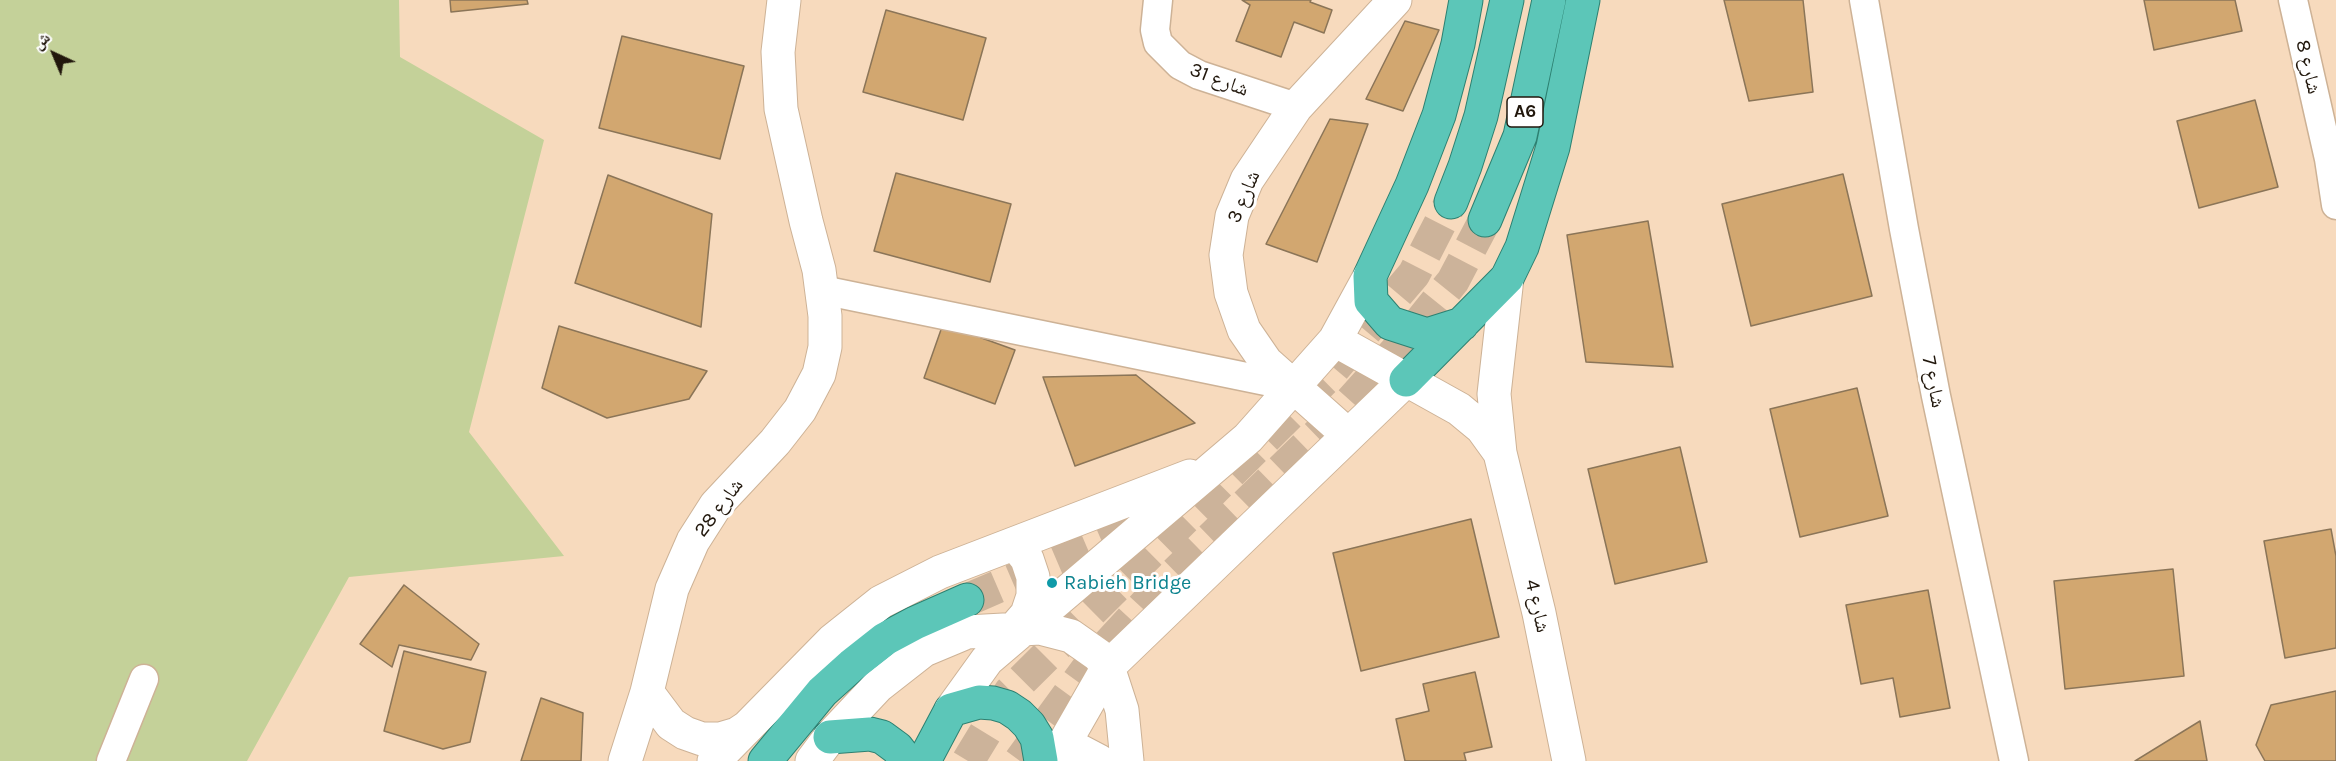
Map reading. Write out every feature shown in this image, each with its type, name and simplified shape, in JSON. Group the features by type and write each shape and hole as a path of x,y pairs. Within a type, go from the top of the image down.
{"highway":[{"path":"1462,324 1426,335 1390,323 1371,301 1370,276 1412,185 1439,115 1466,0"},
{"name":"A6","path":"1450,202 1465,166 1481,116 1507,0"},
{"name":"A6","path":"1485,219 1520,136 1549,0"},
{"path":"1406,380 1507,278 1522,248 1553,147 1584,0"},
{"path":"765,761 822,692 852,665 885,639 967,600"},
{"path":"924,761 951,710 979,702 1007,707 1019,715 1029,725 1051,757"},
{"path":"821,749 870,734 882,737 897,748 907,761"}],"street":[{"name":"شارع 28","path":"625,761 647,692 672,589 693,541 716,505 775,442 800,410 819,374 825,346 825,316 820,280 781,109 778,52 784,0"},
{"name":"شارع 31","path":"1158,0 1155,30 1158,43 1180,65 1208,78 1296,107"},
{"name":"شارع 3","path":"1348,435 1266,362 1244,330 1230,293 1226,255 1232,216 1247,180 1296,107 1395,0"},
{"name":"شارع 7","path":"1864,0 1936,396 2014,761"},
{"name":"شارع 8","path":"2293,0 2336,205"},
{"path":"951,710 987,660 1019,629 1123,546 1248,438 1335,340 1370,276"},
{"path":"1500,453 1494,394 1507,278"},
{"path":"820,280 1295,387"},
{"path":"1335,340 1459,409 1482,428 1500,453"},
{"path":"1051,757 1108,667 1406,380"},
{"name":"شارع 4","path":"1500,453 1539,613 1569,761"},
{"path":"714,761 832,641 881,603 940,572 1212,468"},
{"path":"1015,544 1027,559 1033,577 1033,596 1019,629"},
{"path":"821,749 878,686 924,651 967,632 1040,628 1071,636 1098,655 1108,667 1122,710 1127,761"},
{"path":"111,761 144,679"},
{"path":"647,692 670,724 702,739 720,739 736,734 751,725"},
{"path":"1051,757 1078,750 1099,761"}],"green space":[{"path":"0,0 399,0 400,57 544,140 469,432 564,556 349,577 247,761 0,761"}],"building":[{"path":"450,0 527,0 528,4 451,12"},
{"path":"1242,0 1311,0 1310,2 1332,10 1324,33 1294,22 1281,57 1236,41 1250,5"},
{"path":"1724,0 1803,0 1813,92 1749,101"},
{"path":"2144,0 2235,0 2242,31 2154,50"},
{"path":"886,10 986,38 963,120 863,92"},
{"path":"1405,21 1439,30 1403,111 1366,99"},
{"path":"622,36 744,66 720,159 599,128"},
{"path":"2255,100 2278,187 2199,208 2177,121"},
{"path":"1330,119 1368,124 1317,262 1266,244"},
{"path":"896,173 1011,204 990,282 874,251"},
{"path":"1843,174 1872,296 1751,326 1722,204"},
{"path":"608,175 712,214 701,327 575,283"},
{"path":"1648,221 1673,367 1586,362 1567,235"},
{"path":"943,324 1015,350 995,404 924,378"},
{"path":"559,326 707,371 689,399 607,418 542,388"},
{"path":"1136,375 1195,423 1075,466 1043,377"},
{"path":"1857,388 1888,516 1800,537 1770,409"},
{"path":"1680,447 1707,562 1615,584 1588,469"},
{"path":"1471,519 1499,637 1361,671 1333,553"},
{"path":"2331,529 2336,556 2336,648 2285,658 2264,541"},
{"path":"2173,569 2184,676 2065,689 2054,581"},
{"path":"404,585 479,644 471,660 399,645 392,667 360,644"},
{"path":"1928,590 1950,708 1900,717 1893,678 1861,684 1846,605"},
{"path":"404,651 486,672 470,742 443,749 384,731"},
{"path":"1475,672 1492,747 1464,753 1466,761 1405,761 1396,719 1429,711 1423,684"},
{"path":"2336,691 2336,761 2265,761 2256,745 2271,705"},
{"path":"541,698 583,713 581,761 521,761"},
{"path":"2200,721 2207,761 2135,761"}],"tunnel":[{"path":"968,761 1010,692 1325,379 1414,274 1451,202"},
{"path":"1020,761 1093,661 1164,584 1344,409 1404,342 1453,281 1485,220"},
{"path":"967,600 1139,526"}],"place":[{"name":"Rabieh Bridge","path":"1052,583"}]}
